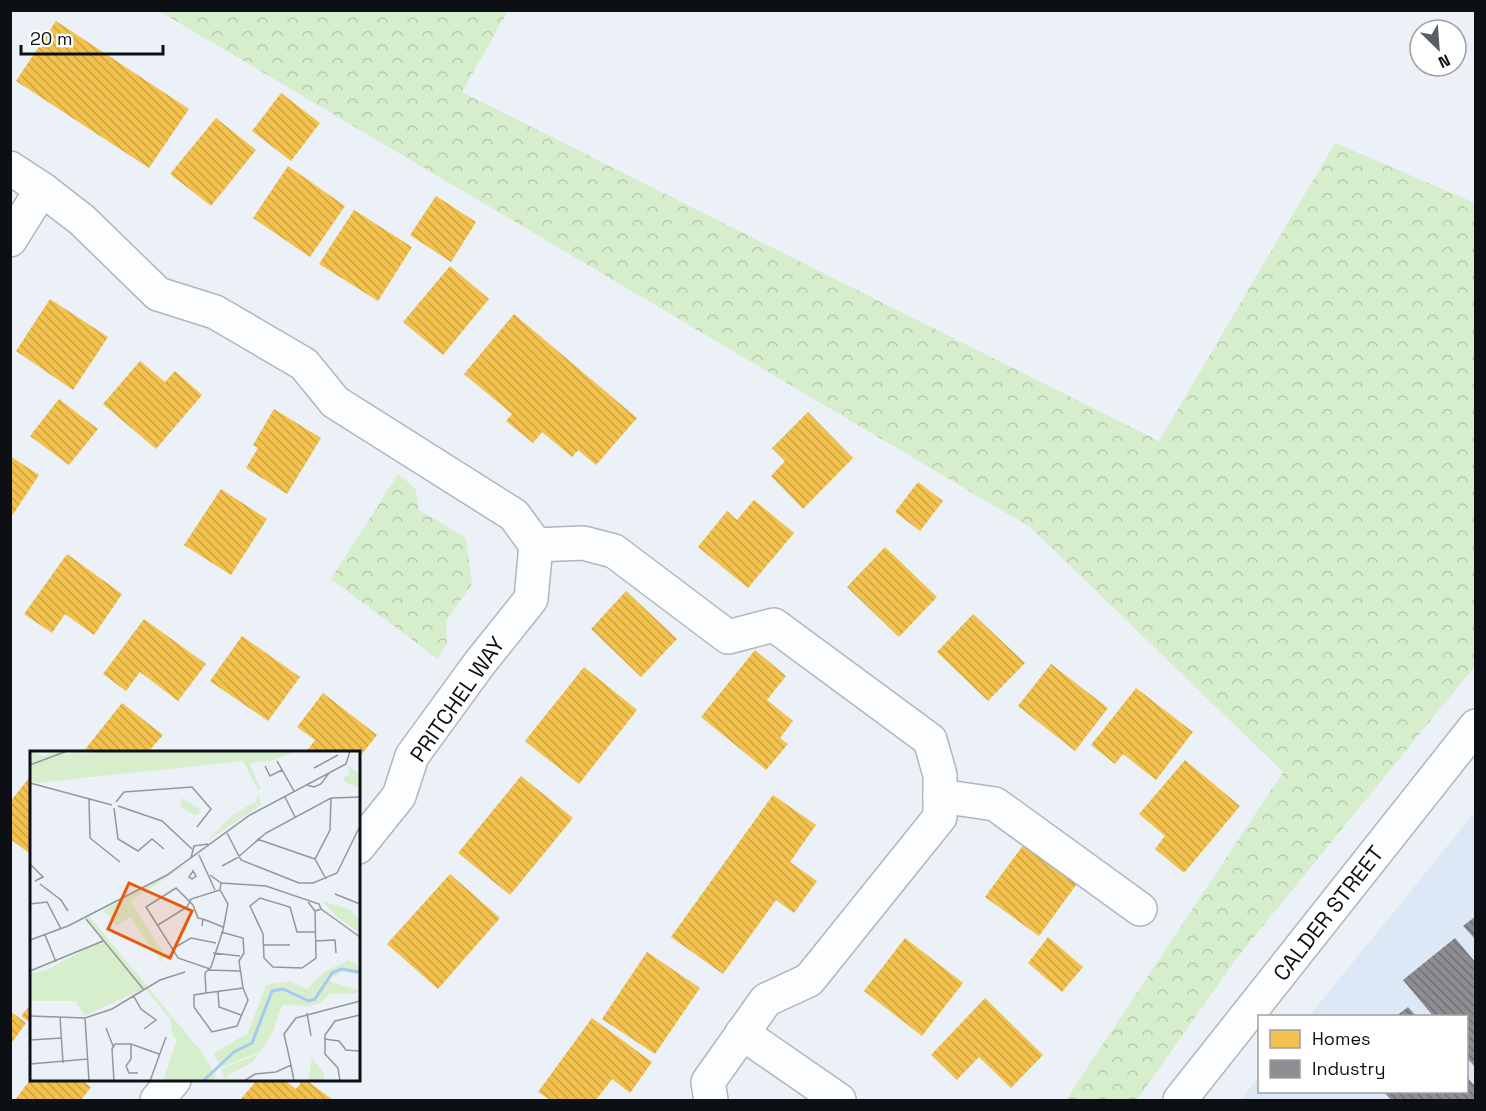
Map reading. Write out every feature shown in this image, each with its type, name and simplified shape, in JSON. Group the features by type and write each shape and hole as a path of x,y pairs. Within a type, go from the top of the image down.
{"street":[{"path":"10,168 82,220 158,294 216,312 304,364 336,402 514,515 536,544 583,543 614,551 728,637 774,625 930,740 940,775 940,817 809,980 766,1000 708,1082 711,1101"},
{"path":"10,240 42,189"},
{"name":"PRITCHEL WAY","path":"360,845 399,796 412,756 479,664 531,599 536,544"},
{"name":"CALDER STREET","path":"1180,1101 1467,737"},
{"path":"940,796 995,804 1140,909"},
{"path":"742,1033 839,1101"},
{"path":"158,1101 173,1081"}],"shaded area":[{"path":"1475,812 1475,1100 1240,1100 1258,1078 1258,1093 1468,1093 1468,1015 1310,1015"}],"green space":[{"path":"159,11 508,11 462,92 1159,441 1335,143 1475,203 1475,666 1236,959 1137,1100 1066,1100 1283,772 1030,527"},
{"path":"398,474 415,488 419,510 466,538 472,584 446,621 447,643 438,659 331,579"}],"building: Homes":[{"path":"56,21 189,109 149,168 16,81"},
{"path":"281,93 320,123 291,161 252,131"},
{"path":"216,118 256,150 211,206 170,174"},
{"path":"288,166 345,206 310,257 253,218"},
{"path":"436,196 476,222 451,262 410,235"},
{"path":"354,210 412,247 378,301 319,264"},
{"path":"450,266 489,299 443,355 403,322"},
{"path":"50,299 108,337 73,390 16,351"},
{"path":"514,314 637,418 596,465 578,450 572,457 542,432 533,443 506,421 512,414 464,374"},
{"path":"140,361 165,382 175,371 202,395 156,449 103,404"},
{"path":"59,399 98,429 69,465 30,436"},
{"path":"274,409 321,438 287,494 246,468 258,448 253,445"},
{"path":"808,412 853,458 803,509 771,476 785,461 772,448"},
{"path":"10,456 39,475 10,519"},
{"path":"918,482 943,501 920,531 895,512"},
{"path":"221,489 267,519 231,575 184,545"},
{"path":"754,500 794,533 748,588 698,547 727,511 737,520"},
{"path":"885,547 937,597 899,637 847,587"},
{"path":"67,554 122,594 94,635 65,614 52,633 24,614"},
{"path":"626,591 677,639 641,677 591,629"},
{"path":"973,614 1025,663 988,701 937,652"},
{"path":"144,619 206,664 178,701 140,672 126,691 103,674"},
{"path":"242,636 300,677 268,721 210,681"},
{"path":"755,650 786,676 767,700 793,721 780,738 788,744 766,770 701,717"},
{"path":"1051,664 1108,708 1075,751 1018,706"},
{"path":"584,667 637,710 579,784 525,741"},
{"path":"1136,688 1193,732 1156,780 1123,754 1115,764 1091,745"},
{"path":"323,693 377,735 360,756 360,751 307,751 315,740 297,727"},
{"path":"122,703 163,735 149,751 84,751"},
{"path":"1185,760 1240,806 1184,873 1155,849 1165,836 1139,814"},
{"path":"521,776 573,818 510,895 458,853"},
{"path":"30,777 30,854 10,839 10,802"},
{"path":"773,795 816,825 790,862 817,881 794,913 776,900 723,974 671,937"},
{"path":"1030,836 1084,874 1039,936 985,897"},
{"path":"450,874 500,918 438,989 387,944"},
{"path":"1048,937 1083,967 1062,992 1028,963"},
{"path":"905,938 963,983 922,1036 864,991"},
{"path":"647,952 700,988 655,1054 602,1019"},
{"path":"985,998 1043,1055 1011,1088 979,1057 957,1080 931,1055"},
{"path":"30,1005 30,1023 21,1016"},
{"path":"10,1011 26,1023 10,1045"},
{"path":"592,1018 652,1062 630,1093 612,1079 596,1100 550,1100 538,1092"},
{"path":"30,1080 82,1081 91,1087 81,1100 15,1100"},
{"path":"256,1081 285,1081 296,1089 302,1081 307,1081 333,1100 240,1100"}],"building: Industry":[{"path":"1476,916 1476,940 1463,926"},
{"path":"1455,938 1476,963 1476,1068 1468,1059 1468,1015 1432,1015 1403,980"},
{"path":"1408,1007 1415,1015 1397,1015"},
{"path":"1468,1078 1476,1087 1476,1100 1391,1100 1385,1093 1468,1093"}]}
